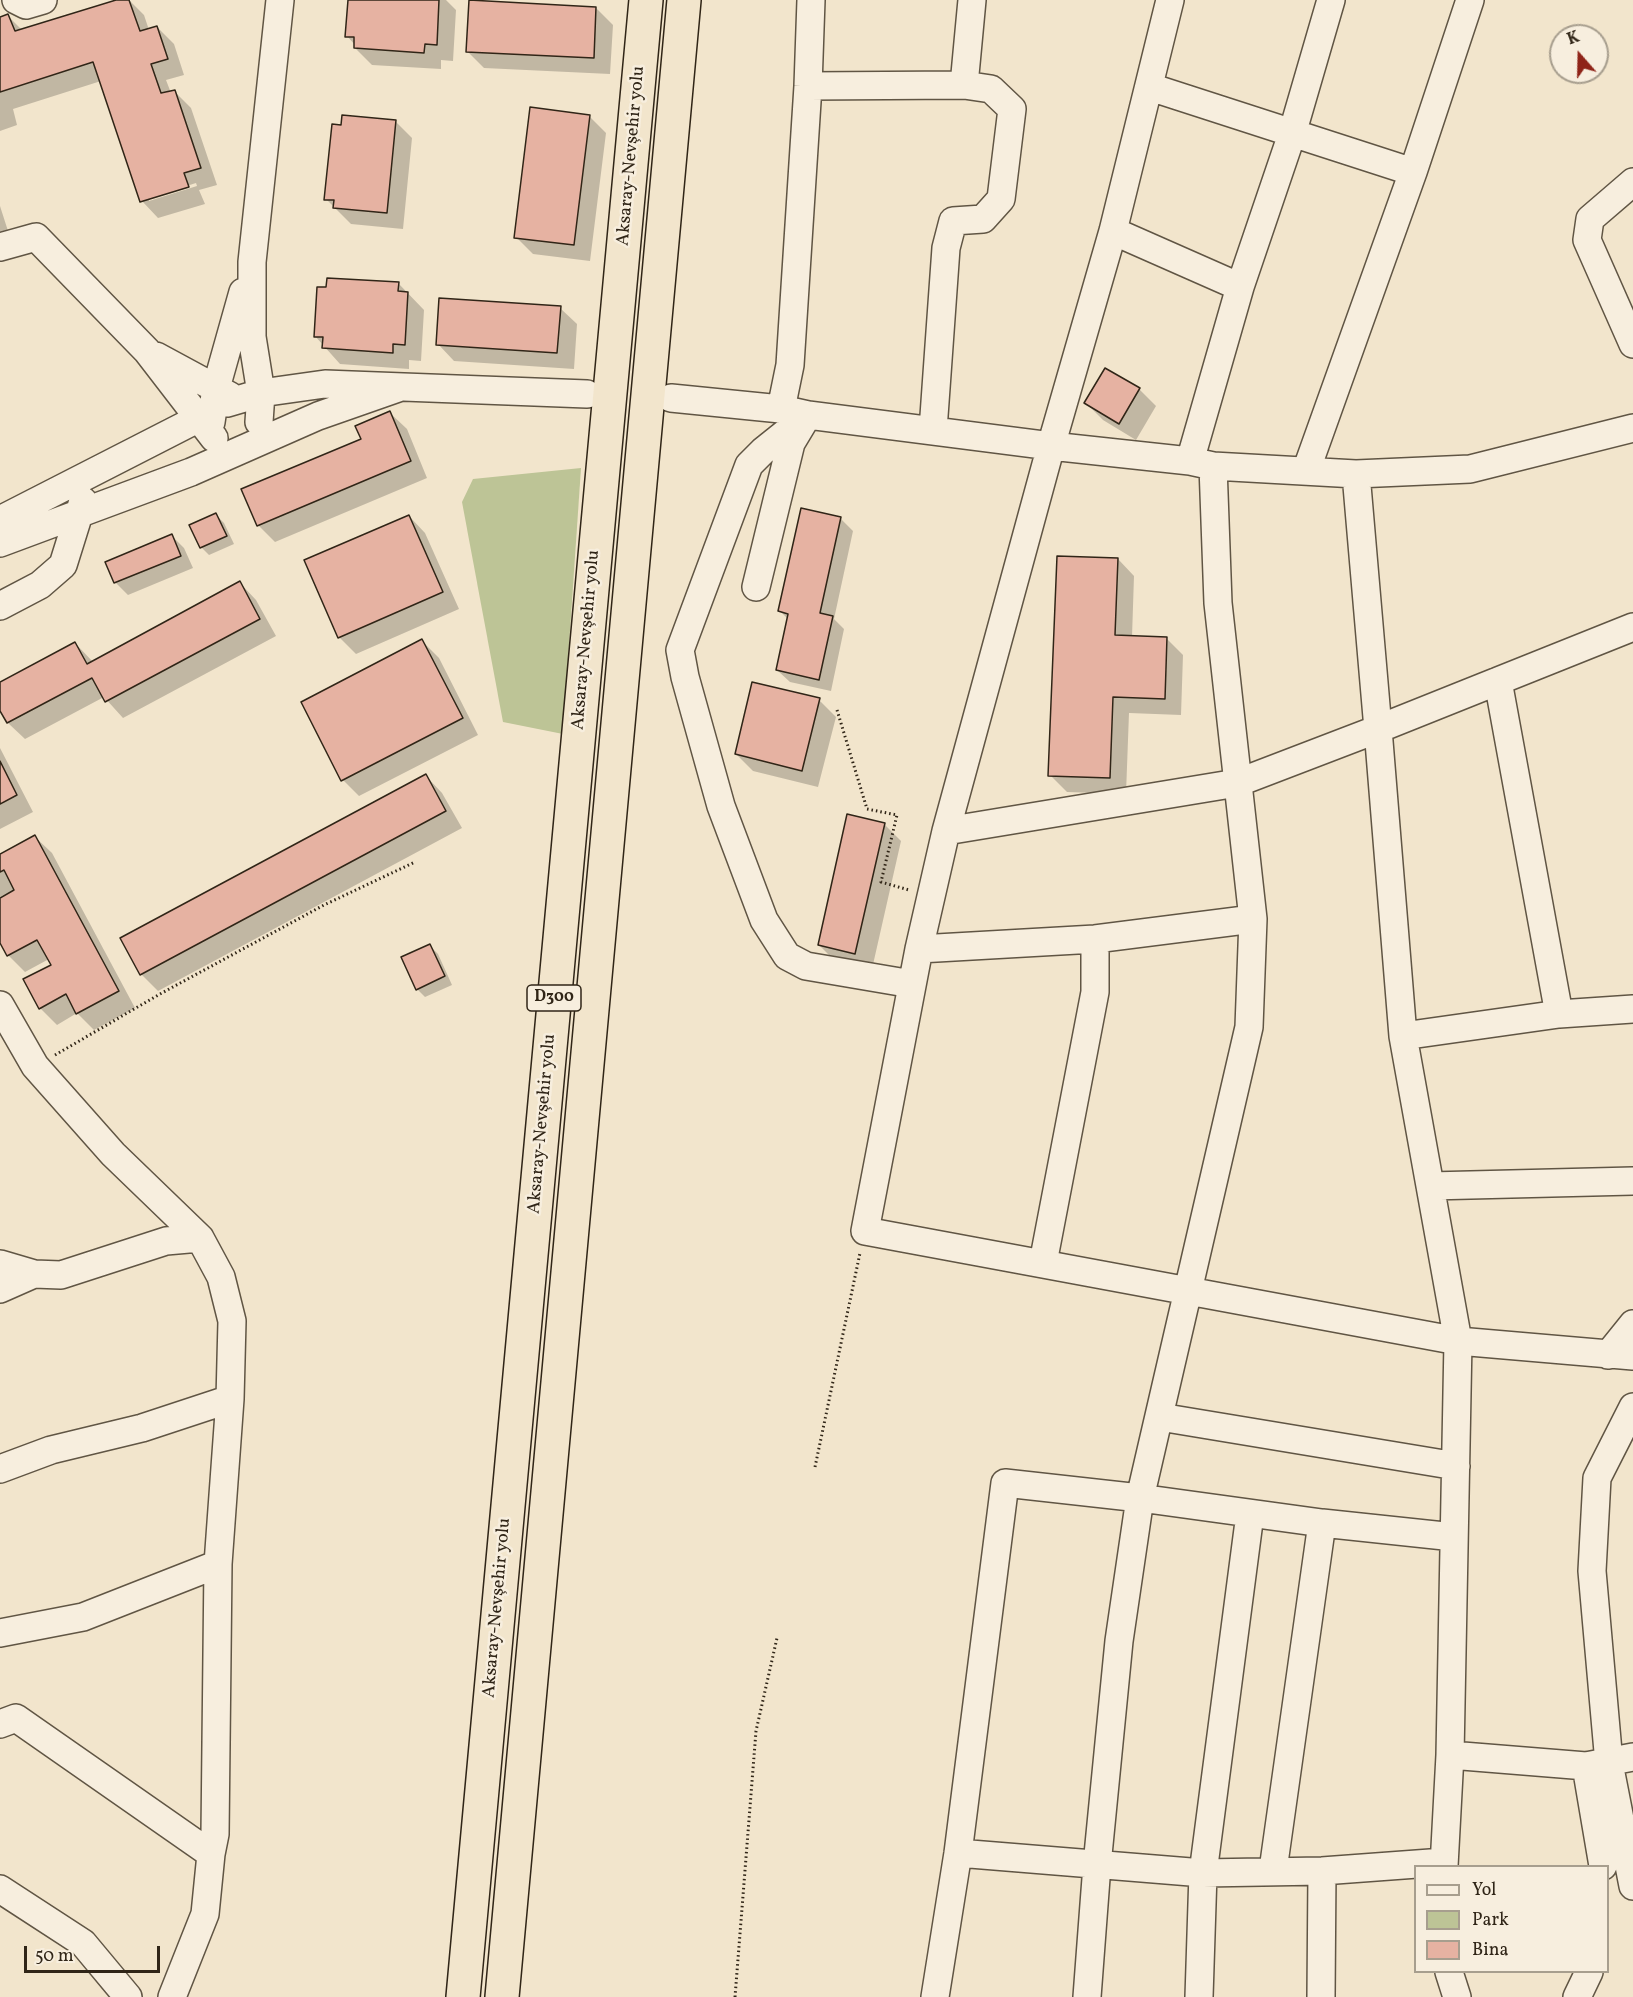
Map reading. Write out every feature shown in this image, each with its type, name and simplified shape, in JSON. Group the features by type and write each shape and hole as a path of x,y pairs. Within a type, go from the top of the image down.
{"highway":[{"name":"Aksaray-Nevşehir yolu","path":"463,1997 646,0"},
{"name":"Aksaray-Nevşehir yolu","path":"502,1997 684,0"}],"street":[{"path":"16,0 26,5 43,0"},
{"path":"227,410 252,262 280,0"},
{"path":"631,0 643,32"},
{"path":"781,409 790,365 808,86 811,0"},
{"path":"964,85 972,0"},
{"path":"1170,0 1113,231 1051,446 946,831 919,949 865,1231 1458,1341 1621,1356 1633,1324"},
{"path":"1088,1997 1097,1865 1119,1641 1140,1498 1249,1027 1253,919 1202,464 1240,287 1292,134 1331,0"},
{"path":"1306,471 1413,172 1470,0"},
{"path":"808,86 964,85 991,89 1012,109 1001,199 983,219 953,221 946,248 933,430"},
{"path":"1150,87 1413,172"},
{"path":"1633,182 1590,219 1587,240 1633,344"},
{"path":"1113,231 1240,287"},
{"path":"0,247 36,237 147,351 259,431 250,445 243,449"},
{"path":"227,410 252,337 252,262"},
{"path":"0,519 227,410 325,384 587,394"},
{"path":"0,543 191,472 318,416 398,388"},
{"path":"671,398 781,409 808,415 1202,464 1356,474 1470,469 1633,428"},
{"path":"756,587 791,442 808,415"},
{"path":"808,415 749,465 680,650 683,668 721,806 765,920 787,956 806,966 912,984"},
{"path":"0,606 40,585 63,565 87,491 102,469"},
{"path":"1356,474 1403,1036 1458,1341 1450,1755 1444,1864 1427,1865"},
{"path":"946,831 1237,783 1633,627"},
{"path":"1498,681 1559,1014"},
{"path":"919,949 1095,939 1253,919"},
{"path":"1043,1263 1095,992 1095,939"},
{"path":"0,1005 35,1066 113,1154 200,1238 221,1277 232,1321 230,1399 218,1564 215,1834 205,1914 172,1997"},
{"path":"1403,1036 1559,1014 1633,1009"},
{"path":"1430,1186 1633,1181"},
{"path":"0,1264 33,1274 61,1275 166,1241 200,1238"},
{"path":"0,1289 33,1274"},
{"path":"0,1469 51,1450 142,1428 230,1399"},
{"path":"1633,1407 1597,1478 1592,1571 1610,1762 1633,1886"},
{"path":"1160,1417 1456,1466"},
{"path":"935,1997 958,1853 1005,1483 1140,1498 1322,1523 1454,1536"},
{"path":"1199,1997 1203,1873 1250,1514"},
{"path":"1273,1870 1322,1523"},
{"path":"0,1633 83,1617 218,1564"},
{"path":"2,1718 16,1718 211,1854"},
{"path":"1450,1755 1610,1762"},
{"path":"1603,1865 1610,1762"},
{"path":"958,1853 1203,1873 1273,1870 1322,1871 1414,1866"},
{"path":"1321,1997 1322,1871"},
{"path":"0,1889 83,1943 128,1997"},
{"path":"1450,1973 1456,1997"},
{"path":"1577,1997 1588,1973"}],"path":[{"path":"837,710 867,809 897,815 880,882 931,897"},
{"path":"35,1066 324,904 415,862"},
{"path":"814,1467 865,1231"},
{"path":"735,1997 756,1731 777,1638"}],"green space":[{"path":"581,468 563,734 503,722 462,502 473,479"}],"building":[{"path":"116,0 129,0 140,31 157,26 168,59 151,64 161,93 175,90 201,168 184,173 189,187 140,202 93,62 0,92 0,17 8,14 15,31"},
{"path":"348,0 439,0 437,45 425,44 424,53 354,48 354,37 345,37"},
{"path":"469,0 596,7 594,58 466,52"},
{"path":"530,107 590,115 574,245 514,238"},
{"path":"342,115 396,120 387,213 333,208 334,200 324,200 332,124 341,125"},
{"path":"327,278 399,282 398,291 408,292 405,345 393,344 393,353 322,348 323,337 314,337 317,287 326,287"},
{"path":"439,298 561,306 557,353 436,345"},
{"path":"1105,368 1140,388 1119,424 1084,403"},
{"path":"390,411 411,461 257,526 241,489 361,439 355,426"},
{"path":"801,508 841,517 820,613 833,616 819,680 776,670 788,614 778,611"},
{"path":"216,513 227,536 200,548 189,525"},
{"path":"409,515 443,592 338,638 304,560"},
{"path":"172,534 181,556 114,583 105,562"},
{"path":"1057,556 1118,558 1115,635 1167,637 1165,699 1113,697 1110,778 1048,776"},
{"path":"240,581 260,619 105,702 92,678 7,723 0,711 0,682 75,642 87,664"},
{"path":"422,639 463,718 341,781 301,702"},
{"path":"752,682 820,698 802,771 735,754"},
{"path":"0,761 17,795 0,804"},
{"path":"426,774 446,811 140,975 120,938"},
{"path":"847,814 885,823 855,954 818,945"},
{"path":"35,835 119,991 76,1014 66,994 39,1009 23,979 51,965 37,940 7,956 0,943 0,898 14,890 4,870 0,872 0,854"},
{"path":"430,944 445,976 416,990 401,957"}]}
